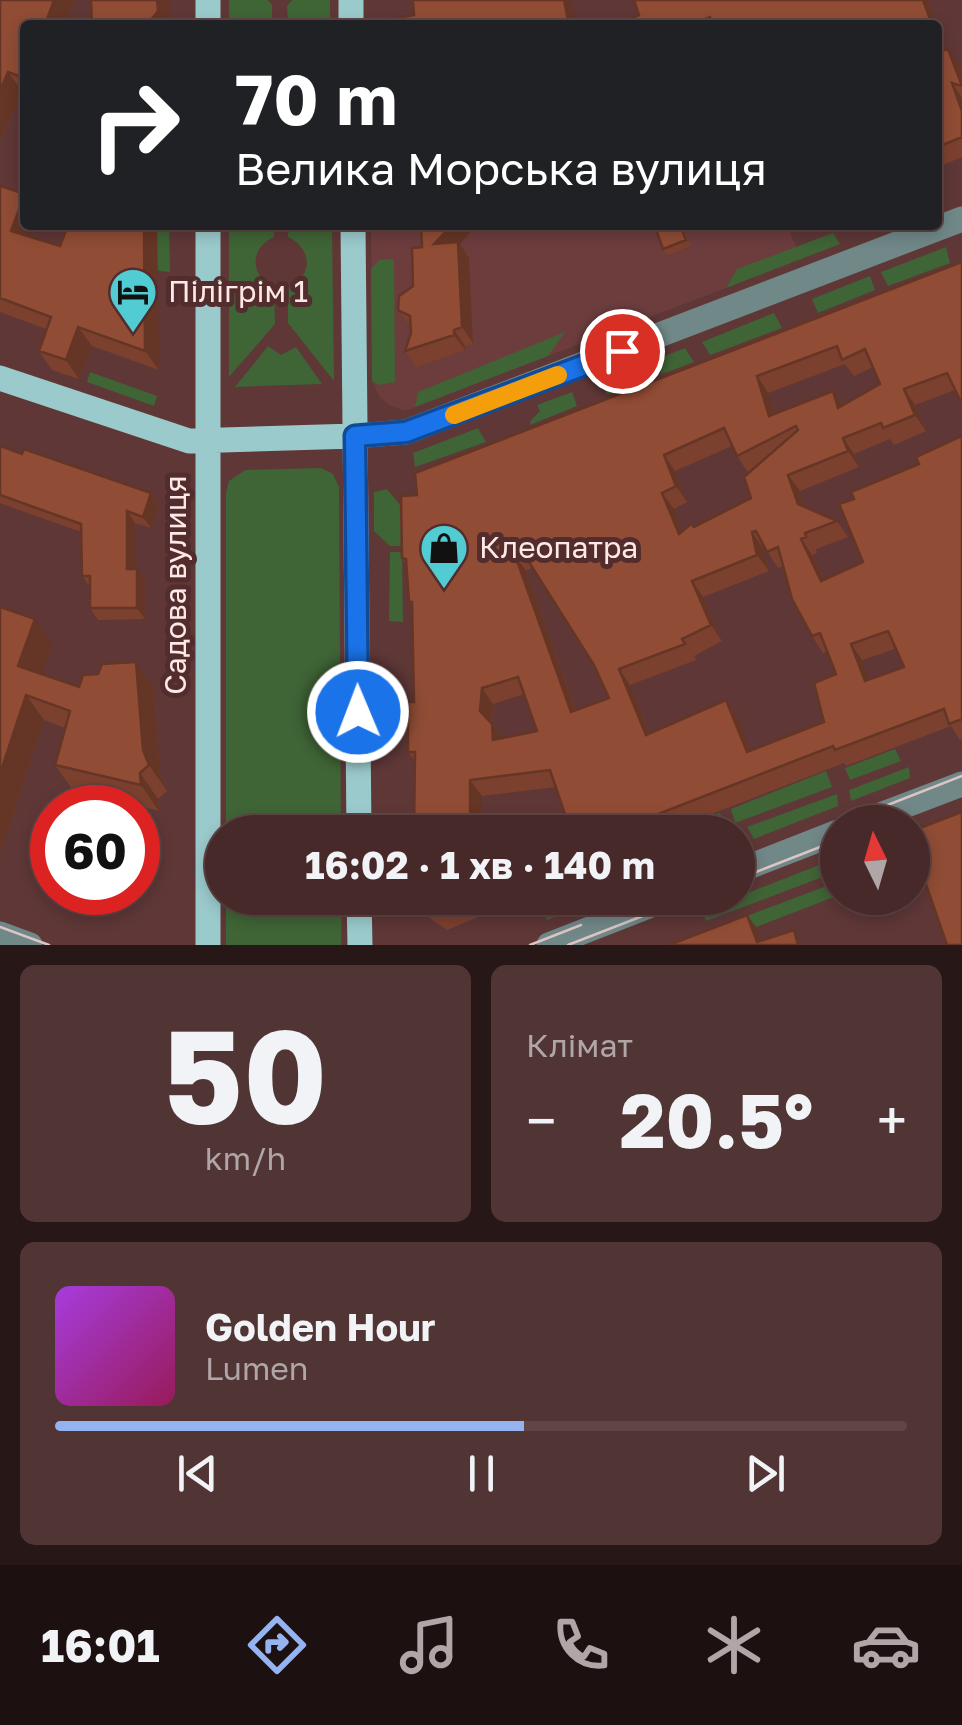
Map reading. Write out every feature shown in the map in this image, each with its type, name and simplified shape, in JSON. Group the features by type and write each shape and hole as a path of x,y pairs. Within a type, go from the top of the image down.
{"main road":[{"name":"Садова вулиця","path":"208,230 208,945"},
{"path":"353,230 359,815"},
{"path":"0,378 172,438 355,436"},
{"path":"360,915 360,945"}],"street":[{"path":"355,436 406,432 933,230"},
{"path":"907,805 962,784"},
{"path":"755,864 820,839"},
{"path":"549,945 626,915"},
{"path":"0,934 30,945"}],"shaded area":[{"path":"371,230 789,230 801,259 405,411 379,396 372,381"}],"green space":[{"path":"229,0 268,0 272,5 272,20 229,20"},
{"path":"292,0 330,0 330,20 288,20 287,6"},
{"path":"156,230 169,230 170,272 150,265"},
{"path":"229,230 274,230 274,237 260,248 256,262 260,277 274,288 275,324 229,377"},
{"path":"288,230 332,230 334,381 288,323 288,288 302,277 307,262 302,248 288,237"},
{"path":"833,233 840,244 726,288 737,269"},
{"path":"946,247 950,263 888,286 881,272"},
{"path":"394,259 395,382 379,385 372,381 371,269 379,260"},
{"path":"870,276 875,290 818,313 812,299"},
{"path":"774,313 782,328 710,355 702,342"},
{"path":"565,332 548,356 415,407 418,392"},
{"path":"268,346 281,355 296,347 322,384 235,387"},
{"path":"685,348 694,362 662,374 654,360"},
{"path":"642,365 649,378 607,395 603,380"},
{"path":"90,372 157,396 154,406 87,382"},
{"path":"572,392 577,406 530,425 540,411 537,405"},
{"path":"478,428 486,442 415,467 413,453"},
{"path":"321,468 333,474 339,487 341,815 226,815 226,493 229,481 245,470"},
{"path":"387,489 401,506 401,546 390,546 374,531 374,492"},
{"path":"390,552 402,552 403,622 389,621"},
{"path":"895,749 901,761 850,780 845,768"},
{"path":"909,767 910,778 851,801 849,790"},
{"path":"826,771 832,787 755,816 733,815 731,809"},
{"path":"837,794 838,805 820,805 820,813 755,839 755,824"},
{"path":"820,865 820,878 755,903 755,890"},
{"path":"820,888 820,902 709,945 693,936"},
{"path":"226,915 342,915 341,945 226,945"}],"building":[{"path":"0,0 54,0 47,20 20,20 20,76 8,72 0,91"},
{"path":"91,0 157,0 158,11 151,20 92,20"},
{"path":"413,0 564,0 568,20 392,20 414,15"},
{"path":"634,0 923,0 930,20 628,20 639,15"},
{"path":"948,49 962,86 952,83 962,111 962,137 942,145 942,51"},
{"path":"0,186 20,192 20,207 11,231 60,246 66,230 144,230 145,351 78,327 66,360 39,351 51,317 0,298"},
{"path":"421,230 447,230 434,244 458,242 462,327 454,330 454,335 405,351 411,333 410,316 398,310 399,296 413,286 412,248 422,247"},
{"path":"656,230 682,230 686,240 663,249"},
{"path":"962,262 962,404 947,373 904,389 915,415 843,438 848,451 788,475 798,504 837,521 805,533 806,537 801,539 821,581 863,562 839,504 854,499 851,492 919,464 916,457 962,436 962,719 949,724 944,709 835,750 833,746 656,815 565,815 550,770 470,780 470,815 414,815 415,752 408,752 408,702 414,702 412,602 406,559 402,558 401,496 417,495 415,473","holes":["837,346 842,360 865,349 880,384 838,408 833,391 769,416 757,376","796,426 798,430 744,477 751,498 694,527 691,524 679,534 662,493 676,486 664,455 724,428 737,456","756,531 767,552 778,547 792,599 812,636 820,633 836,674 814,683 824,722 747,752 726,700 646,735 619,669 685,644 682,639 711,625 692,581 757,555 752,532","522,551 594,665 609,698 571,712 515,555","888,631 904,667 865,681 851,644","518,677 537,731 493,740 492,724 480,711 482,688"]},
{"path":"0,446 22,454 24,449 151,493 143,517 127,511 127,569 137,569 137,608 90,608 90,576 82,576 81,524 0,495"},
{"path":"0,607 35,619 18,666 79,687 83,675 98,674 102,664 136,662 143,750 149,765 140,773 141,785 55,765 70,711 26,695 0,774"},
{"path":"962,812 962,945 947,945 930,896 930,824"},
{"path":"747,915 757,942 794,930 798,945 669,945"}],"tram line":[{"path":"888,805 962,776"},
{"path":"755,872 820,847"},
{"path":"568,945 645,915"},
{"path":"530,945 581,925"},
{"path":"0,927 49,945"}],"slow traffic":[{"path":"454,415 558,375"}],"place":[{"name":"Пілігрім 1","path":"133,334"},
{"name":"Клеопатра","path":"444,590"}],"route":[{"path":"358,712 355,436 406,432 622,351"}]}
